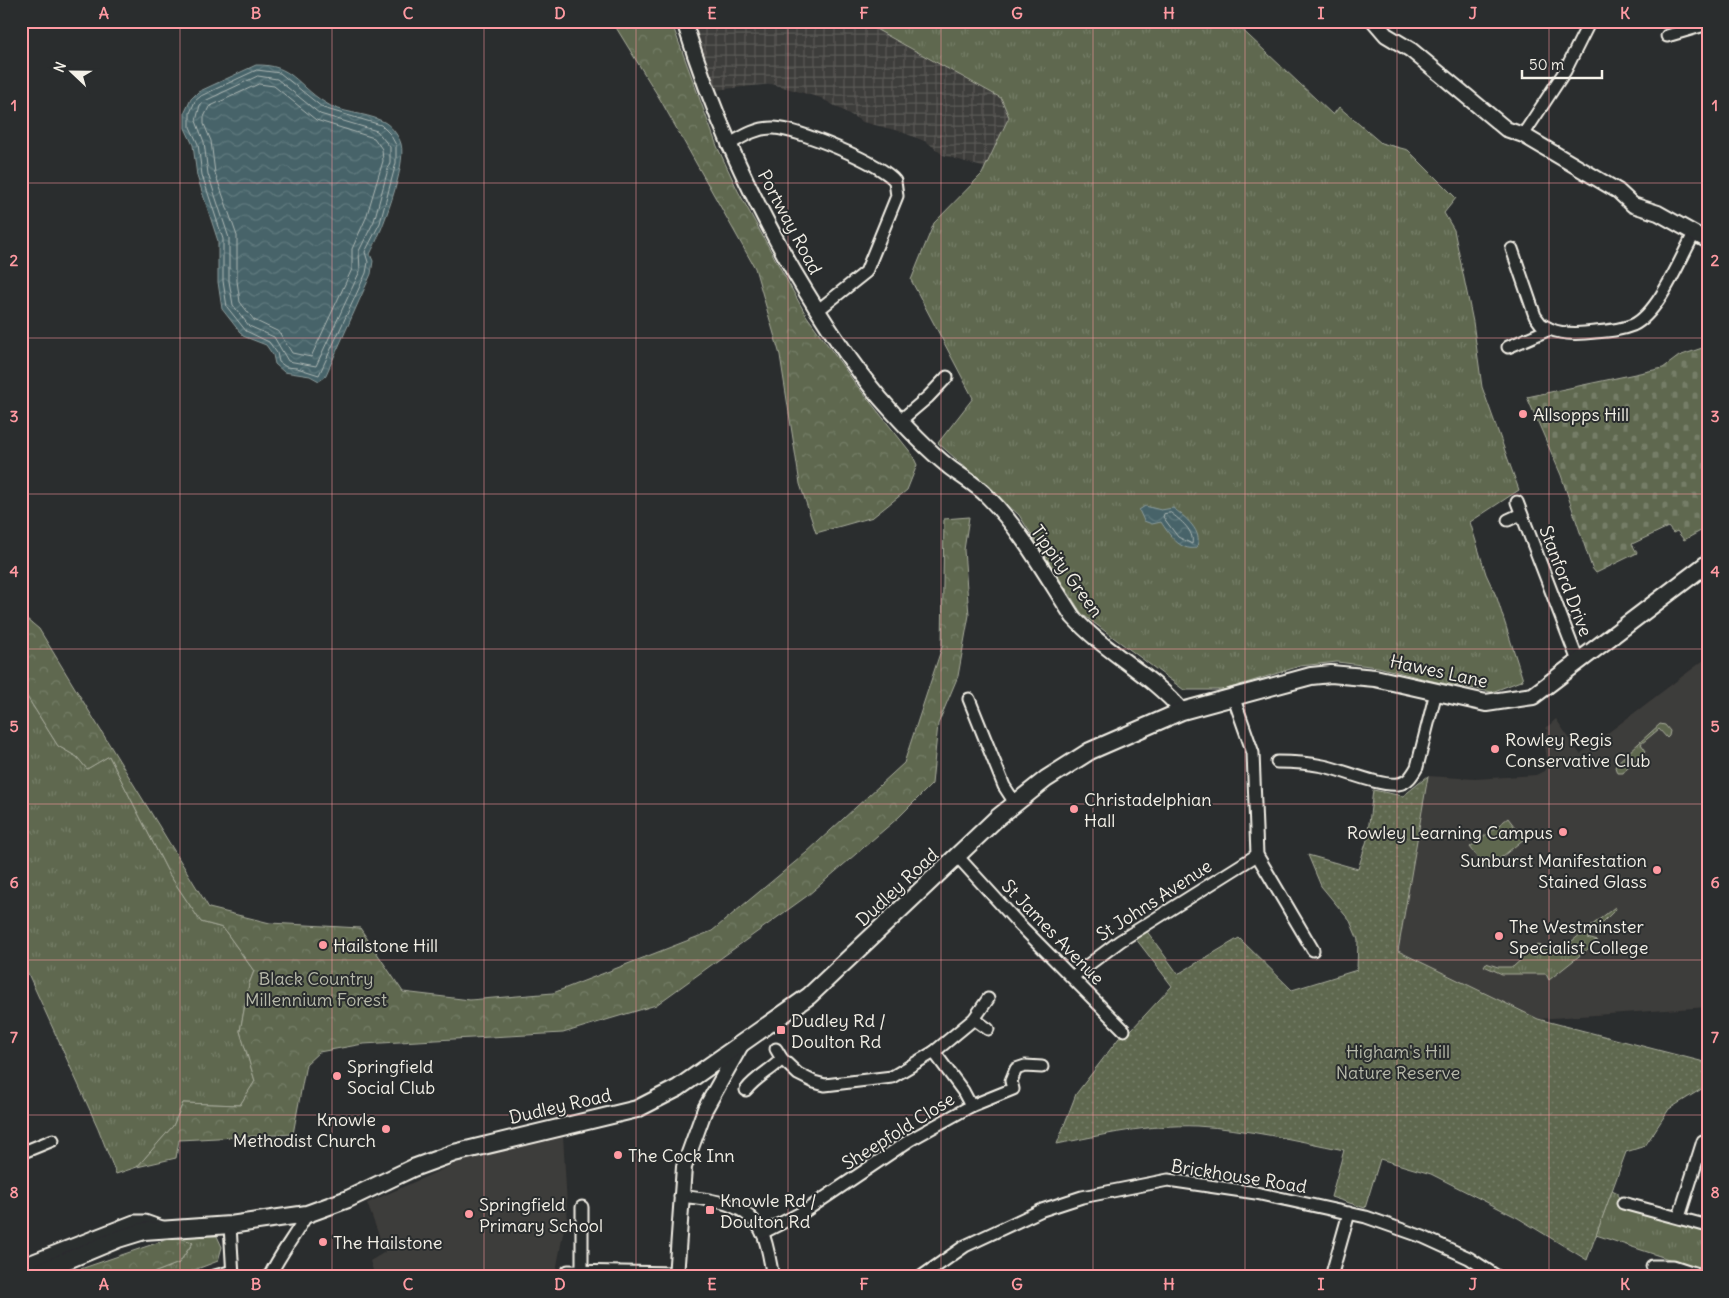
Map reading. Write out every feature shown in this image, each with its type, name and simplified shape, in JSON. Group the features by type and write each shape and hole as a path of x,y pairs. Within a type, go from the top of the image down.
{"main road":[{"name":"Hawes Lane","path":"1182,711 1311,676 1331,674 1375,678 1486,703 1533,696 1708,564"},
{"name":"Dudley Road","path":"27,1277 118,1239 144,1231 230,1225 307,1214 348,1199 413,1168 454,1154 637,1109 678,1088 742,1045 809,996 1014,803 1046,779 1090,751 1182,711"}],"street":[{"name":"Portway Road","path":"684,21 702,79 728,145 768,225 817,311 866,380 901,420 948,466"},
{"path":"1374,21 1386,35 1411,50 1474,101 1506,130 1523,135 1618,191 1638,196 1658,213 1708,241"},
{"path":"1383,21 1392,27 1411,50"},
{"path":"1523,135 1565,71 1590,21"},
{"path":"1667,36 1708,24"},
{"path":"728,145 750,132 773,128 791,131 868,162 895,181 897,196 866,272 817,311"},
{"path":"1512,249 1534,316 1541,324 1558,333 1586,334 1618,329 1644,318 1652,309 1694,234"},
{"path":"1508,347 1550,330"},
{"path":"901,420 928,397 947,377"},
{"name":"Tippity Green","path":"948,466 988,496 1011,524 1073,617 1085,630 1169,695 1182,711"},
{"name":"Stanford Drive","path":"1517,502 1578,661"},
{"name":"Stanford Drive","path":"1508,520 1521,514"},
{"path":"1277,762 1323,766 1371,779 1398,784 1404,782 1410,778 1417,767 1436,692"},
{"path":"1233,696 1253,753 1257,855 1313,950"},
{"path":"969,699 1004,786 1014,803"},
{"name":"St Johns Avenue","path":"1072,977 1120,941 1257,855"},
{"name":"St James Avenue","path":"958,857 1018,924 1124,1030"},
{"path":"776,1049 782,1059 806,1079 825,1084 892,1077 934,1052 974,1019 988,999"},
{"path":"974,1019 988,1029"},
{"path":"568,1271 582,1270 676,1275 680,1196 684,1167 705,1109 742,1045"},
{"path":"934,1052 963,1091 971,1106"},
{"path":"746,1090 755,1078 769,1072 782,1059"},
{"name":"Sheepfold Close","path":"762,1233 805,1211 910,1140 971,1106 1013,1089 1012,1081 1016,1069 1025,1066 1042,1067"},
{"path":"21,1153 52,1140"},
{"path":"1679,1217 1704,1142"},
{"name":"Brickhouse Road","path":"921,1277 965,1246 1042,1210 1082,1197 1168,1180 1256,1193 1349,1214 1423,1237 1469,1258 1498,1277"},
{"path":"680,1196 725,1202 737,1207 754,1221 762,1233 773,1277"},
{"path":"1623,1203 1708,1226"},
{"path":"582,1206 582,1270"},
{"path":"269,1277 278,1257 299,1230 307,1214"},
{"path":"1330,1277 1349,1214"},
{"path":"21,1265 134,1221 146,1220 166,1228"},
{"path":"211,1277 233,1274 230,1225"},
{"path":"1652,1266 1673,1266 1707,1277"}],"shaded area":[{"path":"693,21 861,21 1001,98 1009,117 985,168 943,155 927,142 899,131 863,122 821,98 772,84 714,90"},
{"name":"Rowley Learning Campus","path":"1708,657 1708,1007 1538,1019 1398,951 1428,776 1475,779 1536,775 1544,771 1548,764 1543,736 1549,731 1546,728 1556,719 1580,754"},
{"name":"Springfield Primary School","path":"563,1135 568,1224 564,1228 555,1277 375,1277 370,1261 385,1252 367,1203 459,1162"}],"green space":[{"path":"612,21 671,21 717,146 738,191 806,315 855,383 912,454 917,465 907,490 873,517 816,533 800,484 780,355 755,268 660,99"},
{"path":"861,21 1233,21 1333,115 1339,107 1381,143 1408,150 1456,198 1444,213 1454,230 1473,322 1482,387 1519,490 1470,522 1523,680 1492,692 1437,682 1378,667 1337,662 1300,666 1224,690 1184,690 1082,614 1019,515 938,443 973,398 911,280 934,223 982,174 1009,117 1001,98"},
{"path":"1708,346 1708,527 1684,540 1677,531 1673,533 1668,527 1632,544 1637,553 1596,573 1592,568 1561,475 1527,397 1663,368 1679,356"},
{"name":"Black Country Millennium Forest","path":"969,517 964,550 969,615 958,676 938,724 932,784 899,817 807,896 656,1005 563,1033 363,1044 319,1052 306,1064 293,1134 179,1140 176,1158 137,1167 173,1126 183,1103 240,1105 255,1081 240,1031 249,984 254,971 223,928 201,922 169,874 109,756 87,769 77,757 58,746 21,687 21,614 39,629 209,908 270,923 360,928 403,992 470,1000 553,993 712,931 806,853 904,763 942,647 944,519"},
{"path":"21,687 58,746 77,757 87,769 109,756 169,874 201,922 223,928 254,971 249,984 240,1031 255,1081 240,1105 183,1103 173,1126 137,1167 116,1174 98,1128 21,958"},
{"path":"1660,724 1665,725 1670,731 1669,736 1667,738 1659,729 1641,744 1646,751 1631,763 1623,773 1617,773 1615,767 1618,762"},
{"name":"Higham's Hill Nature Reserve","path":"1428,776 1398,951 1538,1019 1708,1063 1708,1085 1669,1109 1645,1146 1626,1152 1587,1260 1518,1218 1431,1174 1380,1159 1365,1208 1331,1197 1344,1150 1252,1132 1197,1126 1144,1128 1057,1144 1076,1094 1119,1038 1132,1029 1172,986 1136,939 1146,930 1178,974 1239,938 1292,990 1357,970 1358,940 1350,921 1321,886 1308,855 1358,869 1367,840 1373,790 1403,796"},
{"path":"1508,818 1524,839 1487,869 1470,847"},
{"path":"1615,907 1616,909 1587,938 1598,941 1549,980 1546,974 1502,974 1484,966 1486,963 1498,967 1513,967 1537,945 1562,949"},
{"path":"1612,1190 1618,1193 1619,1202 1624,1206 1708,1232 1708,1272 1596,1235"},
{"path":"217,1236 222,1247 218,1261 176,1277 143,1277 179,1263 193,1243 174,1237"},
{"path":"174,1237 193,1242 179,1263 143,1277 64,1277 63,1275"}],"water":[{"path":"256,65 278,68 286,72 331,106 375,118 385,123 394,131 401,144 402,154 397,183 370,254 373,261 371,274 325,377 319,381 310,376 284,372 275,364 273,355 266,345 243,336 222,309 218,282 218,241 197,176 193,145 185,128 185,112 191,99 198,92"},
{"path":"1145,506 1161,510 1173,508 1182,515 1196,530 1198,542 1196,548 1184,547 1175,541 1161,522 1152,524 1144,521 1139,510"}],"waterway":[{"path":"21,734 28,746"}],"place":[{"name":"Allsopps Hill","path":"1523,414"},
{"name":"Rowley Regis Conservative Club","path":"1495,749"},
{"name":"Christadelphian Hall","path":"1074,809"},
{"name":"Rowley Learning Campus","path":"1563,832"},
{"name":"Sunburst Manifestation Stained Glass","path":"1657,870"},
{"name":"The Westminster Specialist College","path":"1499,936"},
{"name":"Hailstone Hill","path":"323,945"},
{"name":"Dudley Rd / Doulton Rd","path":"781,1030"},
{"name":"Springfield Social Club","path":"337,1076"},
{"name":"Knowle Methodist Church","path":"386,1129"},
{"name":"The Cock Inn","path":"618,1155"},
{"name":"Knowle Rd / Doulton Rd","path":"710,1210"},
{"name":"Springfield Primary School","path":"469,1214"},
{"name":"The Hailstone","path":"323,1242"}]}
